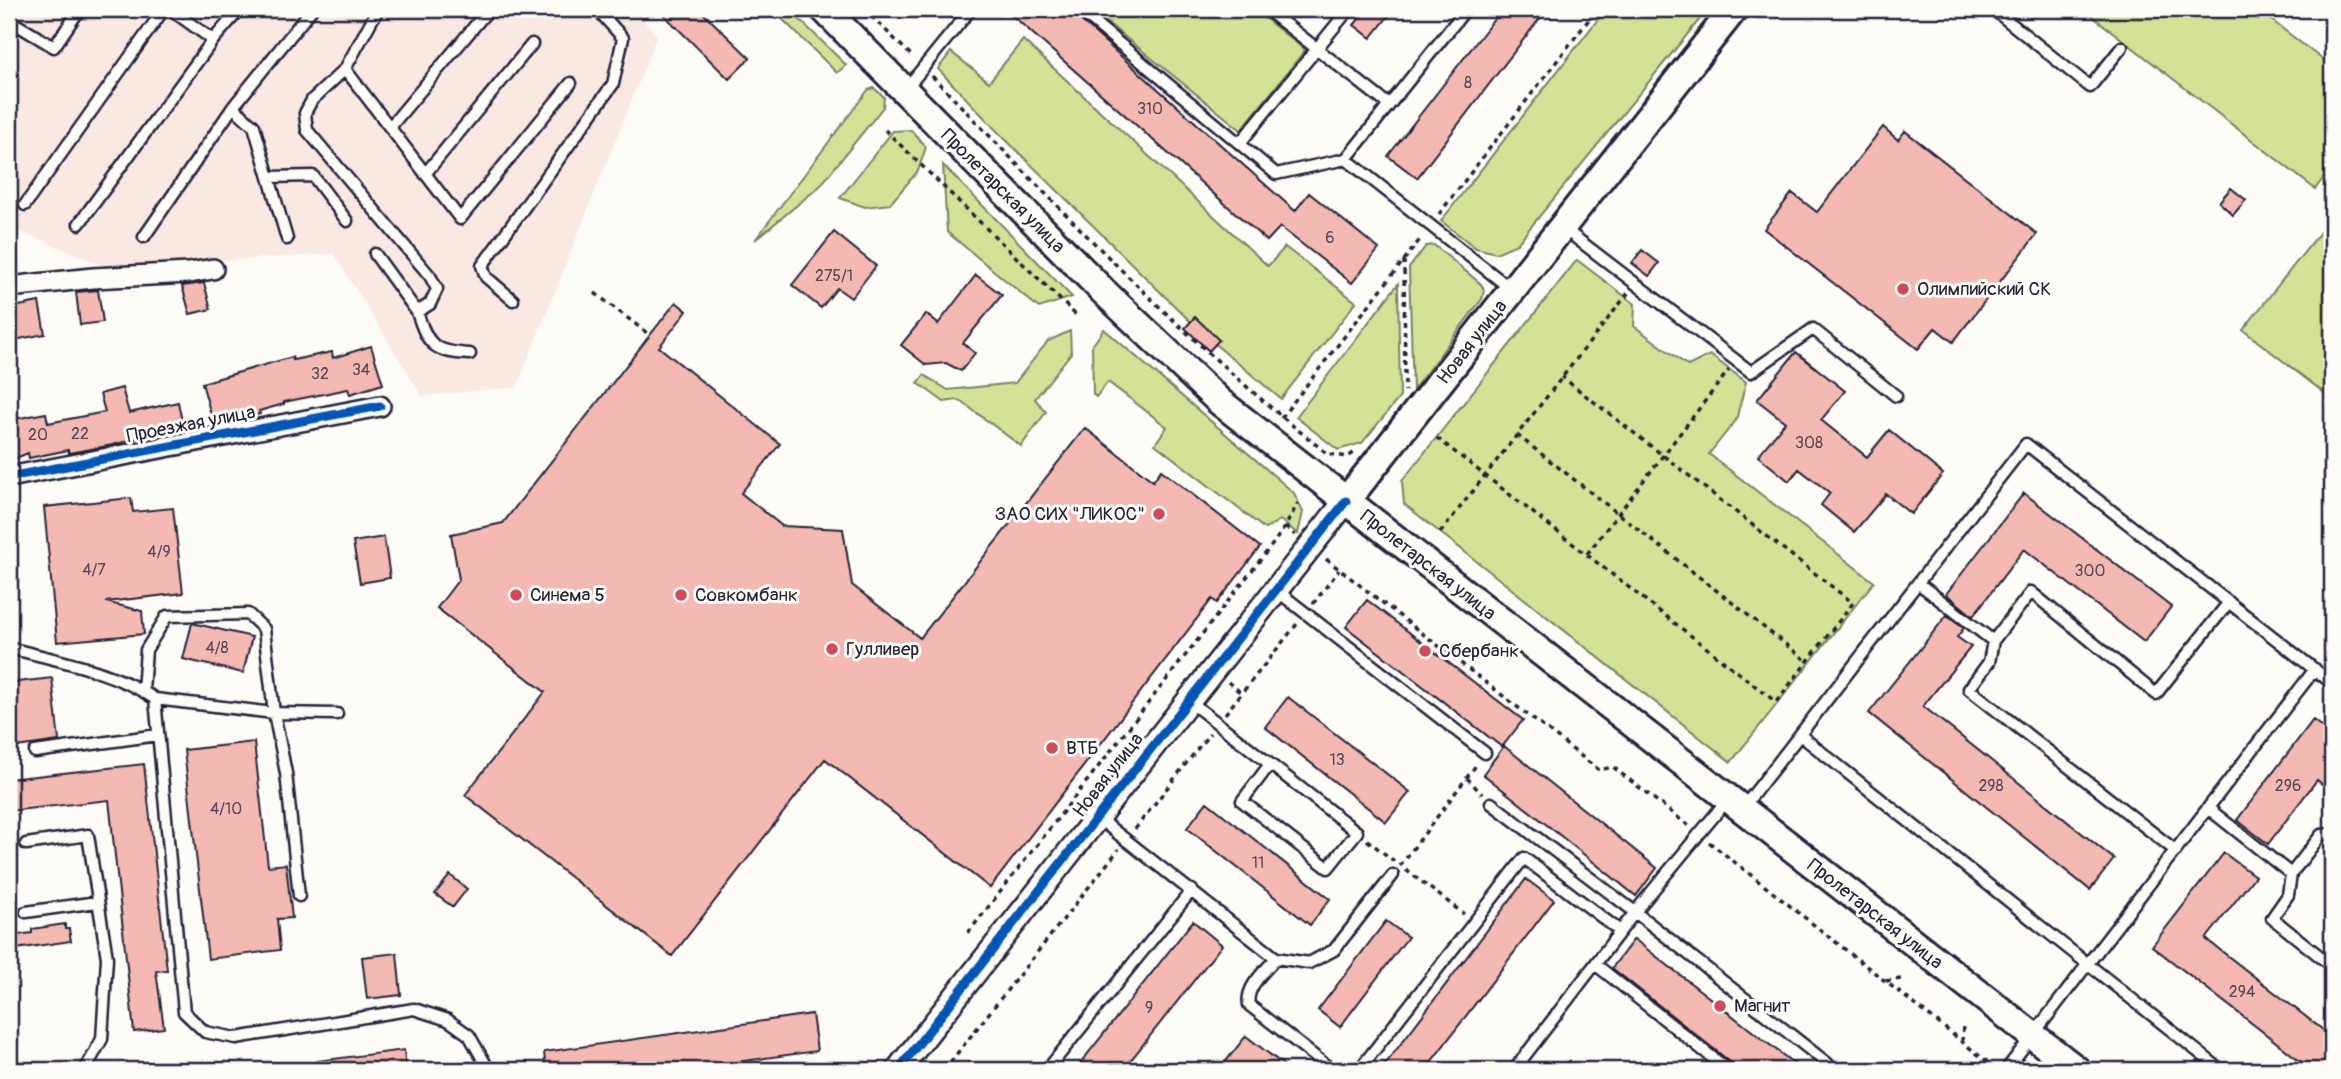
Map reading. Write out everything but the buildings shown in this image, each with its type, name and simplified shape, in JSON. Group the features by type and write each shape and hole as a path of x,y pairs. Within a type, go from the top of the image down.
{"main road":[{"name":"Пролетарская улица","path":"824,9 1103,291 1220,402 2077,1070"},
{"name":"Новая улица","path":"1346,501 1734,9"}],"street":[{"path":"9,287 213,269"},
{"name":"Проезжая улица","path":"9,477 380,406"},
{"name":"Новая улица","path":"898,1070 1346,501"}],"lane":[{"path":"9,20 54,47 80,9"},
{"path":"25,205 164,9"},
{"path":"170,9 213,40"},
{"path":"79,224 213,40 240,9"},
{"path":"144,237 233,107 312,9"},
{"path":"378,9 345,69 312,100 305,113 307,130 430,276 437,289 430,304 417,312"},
{"path":"390,127 489,9"},
{"path":"513,300 486,278 482,265 613,84 623,38 597,9"},
{"path":"905,90 971,9"},
{"path":"1079,9 1276,174 1346,159 1466,9"},
{"path":"1266,9 1389,105"},
{"path":"1240,143 1349,9"},
{"path":"1993,9 2090,87 2122,47"},
{"path":"425,174 532,44"},
{"path":"345,69 460,219 571,83"},
{"path":"233,107 254,126 287,239"},
{"path":"1346,159 1513,290"},
{"path":"269,177 313,176 347,221"},
{"path":"1563,228 1751,372 1813,329 1896,396"},
{"path":"375,254 417,312 428,341 448,353 470,354"},
{"path":"1514,1070 1635,912 1700,835 1734,805 1800,735 2026,444 2332,683"},
{"path":"1918,583 1993,641"},
{"path":"1276,590 1485,754"},
{"path":"2176,851 1969,689 1989,662 1993,641 2031,592 2156,694 2229,602"},
{"path":"143,691 146,650 167,616 248,614 264,629 274,713 286,773 299,896"},
{"path":"9,648 92,671 143,691 155,699 274,713 337,714"},
{"path":"2006,1070 2315,669"},
{"path":"155,699 184,1012 205,1032 236,1038 414,1009 448,1020 469,1035 489,1070"},
{"path":"1188,701 1270,764 1357,832 1328,868 1242,800 1270,764"},
{"path":"35,752 158,735"},
{"path":"1800,735 2221,1070"},
{"path":"1491,803 1828,1064"},
{"path":"2209,809 2291,874"},
{"path":"1098,818 1276,958 1309,963 1334,950 1393,876"},
{"path":"2332,834 2321,835 2291,874 2288,895 2272,918 2332,966"},
{"path":"26,844 88,835 107,958 102,1039 85,1070"},
{"path":"1359,1070 1524,859 1620,931"},
{"path":"1047,1070 1192,890"},
{"path":"26,912 97,902"},
{"path":"1276,958 1252,987 1247,997 1249,1005 1332,1070"},
{"path":"1595,964 1728,1070"}],"path":[{"path":"864,9 1054,203 1231,375 1328,454 1348,457 1357,451"},
{"path":"885,130 1078,317"},
{"path":"1404,260 1405,396"},
{"path":"1440,533 1635,284"},
{"path":"595,293 647,333"},
{"path":"1587,554 1736,360"},
{"path":"1437,438 1776,702 1853,603 1562,377"},
{"path":"1517,435 1807,661"},
{"path":"968,933 1272,545 1298,503"},
{"path":"944,1070 1339,570 1600,769 1613,767 1998,1070"},
{"path":"1393,876 1485,754"},
{"path":"1466,778 1491,803"},
{"path":"1357,832 1474,921"},
{"path":"1886,981 1901,979"},
{"path":"1962,1042 1963,1025"}],"shaded area":[{"path":"9,9 634,9 657,36 517,387 422,396 334,254 107,267 9,227"}],"green space":[{"path":"772,9 789,9 846,65 837,73"},
{"path":"1097,9 1253,9 1305,50 1241,130 1094,12"},
{"path":"1606,9 1708,9 1517,244 1496,253 1476,248 1441,221"},
{"path":"2083,9 2257,9 2332,67 2332,167 2315,189"},
{"path":"1023,40 1268,266 1285,247 1356,302 1281,399 1204,335 999,133 938,69 951,52 989,82"},
{"path":"874,88 884,97 883,107 820,186 755,240 868,90"},
{"path":"911,130 926,147 918,171 890,204 865,207 840,198 893,131"},
{"path":"943,165 1072,297 1039,308 947,232"},
{"path":"2332,217 2332,399 2243,330"},
{"path":"1434,245 1481,284 1484,290 1482,299 1413,390 1409,268 1426,246"},
{"path":"1577,260 1635,304 1634,326 1688,366 1710,355 1746,382 1736,420 1709,454 1874,582 1731,762 1404,504 1402,481"},
{"path":"1398,284 1400,397 1362,443 1338,450 1296,417"},
{"path":"1104,329 1294,493 1303,512 1298,534 1280,520 1265,529 1155,444 1167,427 1108,382 1096,397 1093,394 1092,346"},
{"path":"1070,331 1071,353 1035,399 1046,412 1021,446 962,402 944,402 918,383 924,375 948,390 1015,383 1048,341"}],"cycle path":[{"path":"9,477 380,406"},
{"path":"898,1070 1346,501"}],"place":[{"name":"Олимпийский СК","path":"1903,289"},
{"name":"ЗАО СИХ \"ЛИКОС\"","path":"1159,514"},
{"name":"Синема 5","path":"516,595"},
{"name":"Совкомбанк","path":"681,595"},
{"name":"Гулливер","path":"832,649"},
{"name":"Сбербанк","path":"1425,651"},
{"name":"ВТБ","path":"1052,748"},
{"name":"Магнит","path":"1720,1006"}]}
